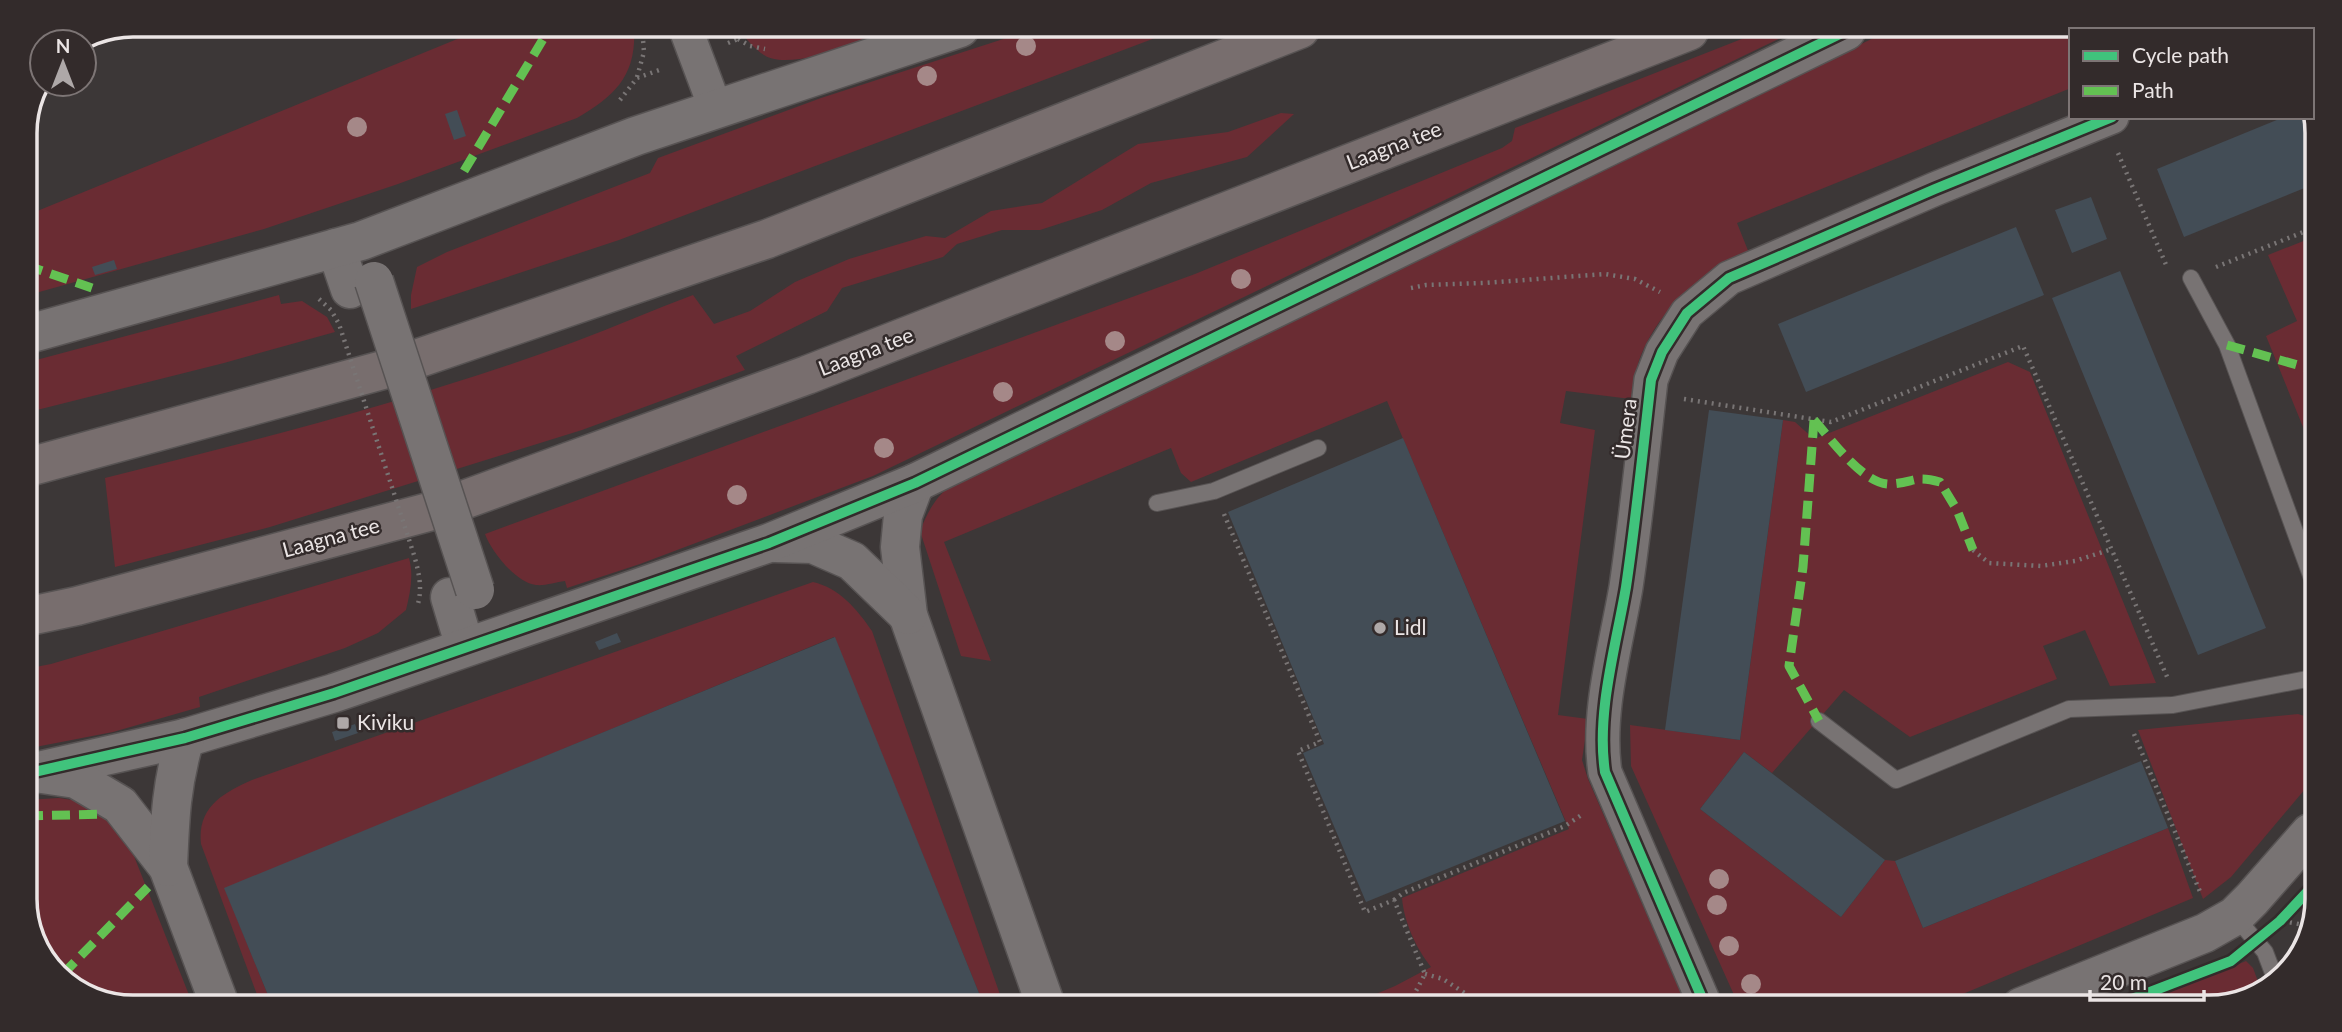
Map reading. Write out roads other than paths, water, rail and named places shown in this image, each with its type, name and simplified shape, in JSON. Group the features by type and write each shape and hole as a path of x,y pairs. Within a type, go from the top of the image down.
{"main road":[{"path":"37,465 390,368 754,243 1280,37"},
{"name":"Laagna tee","path":"37,614 436,510 807,375 1674,37"}],"street":[{"path":"689,37 715,107"},
{"path":"37,332 349,244 715,107 932,37"},
{"path":"37,771 185,738 334,692 769,543 915,483 1834,37"},
{"name":"Ümera","path":"1700,995 1616,800 1605,772 1602,748 1626,584 1651,380 1662,352 1687,313 1729,278 1935,189 2113,131"},
{"path":"349,244 348,290 448,598 478,642"},
{"path":"915,483 903,515 900,547 908,615 1042,995"},
{"path":"769,543 813,544 852,561 908,615"},
{"path":"169,867 170,806 174,775 185,738"},
{"path":"37,774 76,779 120,805 169,867 216,995"},
{"path":"2051,995 2205,933 2219,907 2305,837"}],"lane":[{"path":"2191,278 2227,345 2305,559"},
{"path":"1157,503 1214,491 1318,448"},
{"path":"1819,721 1896,780 2069,709 2173,705 2305,679"},
{"path":"2219,907 2265,952 2272,971"}],"place":[{"name":"Lidl","path":"1380,628"},
{"name":"Kiviku","path":"343,723"}]}
